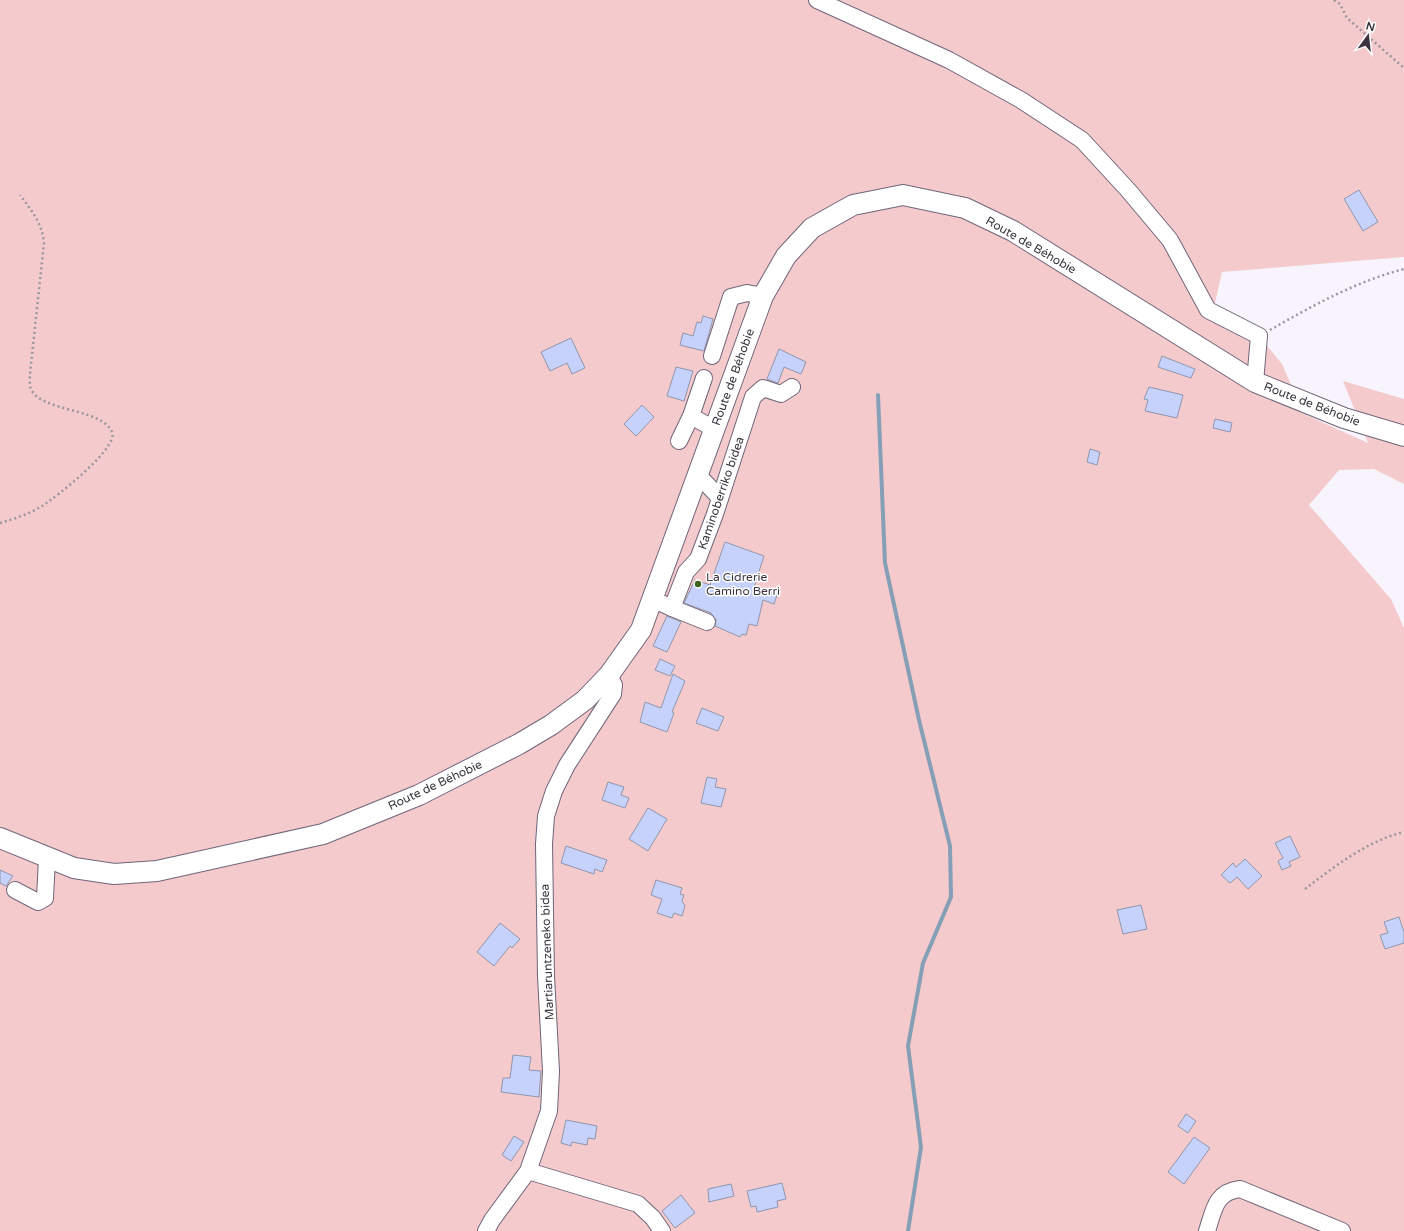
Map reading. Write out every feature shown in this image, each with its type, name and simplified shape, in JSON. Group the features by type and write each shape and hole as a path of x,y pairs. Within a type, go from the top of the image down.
{"main road":[{"name":"Route de Béhobie","path":"0,838 74,868 114,874 157,871 241,853 317,828 415,786 512,736 608,675 641,630 763,296 786,256 812,228 852,204 903,195 965,208 1013,231 1255,382 1344,418 1404,436"}],"street":[{"path":"817,0 949,60 1021,100 1082,140 1128,190 1170,240 1208,310 1259,336 1255,382"},
{"path":"712,356 731,297 746,293 763,296"},
{"path":"679,441 691,416 704,378"},
{"name":"Kaminoberriko bidea","path":"672,608 686,572 698,559 720,498 753,397 763,388 782,394 792,386"},
{"path":"691,416 714,429"},
{"path":"698,475 720,498"},
{"path":"652,599 707,622"},
{"name":"Martiaruntzeneko bidea","path":"486,1231 492,1220 528,1171 549,1111 551,1071 546,976 544,844 546,816 554,790 567,765 613,694 614,685 608,675"},
{"path":"15,890 38,902 45,898 47,858"},
{"path":"528,1171 638,1204 653,1218 662,1231"},
{"path":"1207,1231 1221,1196 1230,1190 1240,1189 1342,1231"}],"path":[{"path":"1334,0 1340,4 1347,18 1404,68"},
{"path":"0,523 42,506 66,488 90,467 104,451 112,437 112,432 101,420 38,398 31,388 30,374 44,243 43,229 35,214 20,195"},
{"path":"1259,336 1299,313 1376,276 1404,270"},
{"path":"1305,889 1360,850 1393,835 1404,832"}],"shaded area":[{"path":"0,0 1404,0 1404,257 1222,272 1213,312 1259,336 1282,364 1304,414 1368,443 1343,381 1404,399 1404,484 1374,469 1339,470 1309,505 1391,599 1404,628 1404,1231 0,1231"}],"building":[{"path":"1359,190 1378,222 1363,231 1344,199"},
{"path":"703,316 713,319 704,351 680,345 683,333 693,336 697,322 701,323"},
{"path":"571,338 585,368 572,374 567,363 550,371 541,352"},
{"path":"779,349 806,362 801,374 784,367 778,383 767,379"},
{"path":"1162,356 1195,369 1191,378 1158,367"},
{"path":"676,367 693,371 684,401 667,396"},
{"path":"1149,387 1183,395 1177,418 1145,411 1148,400 1144,399"},
{"path":"642,405 654,417 636,436 624,424"},
{"path":"1215,419 1232,423 1230,432 1213,428"},
{"path":"1090,449 1100,452 1097,465 1087,462"},
{"path":"725,542 764,556 754,587 777,595 774,604 763,600 757,626 749,624 746,635 742,634 740,637 715,626 716,620 711,613 684,603 695,580 710,585"},
{"path":"667,616 681,622 667,652 653,646"},
{"path":"660,659 675,666 670,676 655,670"},
{"path":"673,674 685,681 672,712 674,713 667,732 640,722 645,702 661,708"},
{"path":"702,708 724,717 718,731 696,723"},
{"path":"707,777 717,779 715,787 726,789 721,807 701,803"},
{"path":"608,782 624,787 621,795 629,798 625,808 602,800"},
{"path":"648,808 667,819 648,851 629,839"},
{"path":"1290,836 1300,857 1289,862 1291,866 1282,870 1278,861 1283,858 1275,843"},
{"path":"566,846 607,860 602,872 595,869 594,874 561,863"},
{"path":"1245,859 1262,876 1248,889 1237,877 1230,883 1221,875 1233,863 1236,867"},
{"path":"0,870 13,876 6,886 0,883"},
{"path":"656,880 682,888 680,894 684,895 682,901 685,906 682,916 674,913 672,918 657,913 662,899 651,895"},
{"path":"1141,905 1147,929 1123,934 1117,910"},
{"path":"1399,917 1404,932 1404,943 1385,949 1380,935 1388,933 1384,922"},
{"path":"500,923 520,939 512,948 510,946 494,966 477,952"},
{"path":"513,1055 531,1057 529,1070 541,1071 539,1097 501,1092 503,1078 510,1078"},
{"path":"1186,1114 1196,1121 1188,1133 1178,1126"},
{"path":"566,1120 597,1126 595,1139 588,1138 587,1145 572,1142 571,1146 561,1143"},
{"path":"514,1136 524,1142 511,1161 502,1155"},
{"path":"1194,1137 1210,1148 1184,1184 1168,1172"},
{"path":"782,1183 786,1199 777,1201 778,1207 757,1212 756,1206 751,1207 747,1191"},
{"path":"731,1184 734,1196 709,1202 708,1189"},
{"path":"681,1195 695,1213 675,1228 662,1211"}],"waterway":[{"path":"878,395 885,563 919,720 950,846 951,897 923,963 908,1046 921,1147 908,1231"}],"place":[{"name":"La Cidrerie Camino Berri","path":"698,584"}]}
